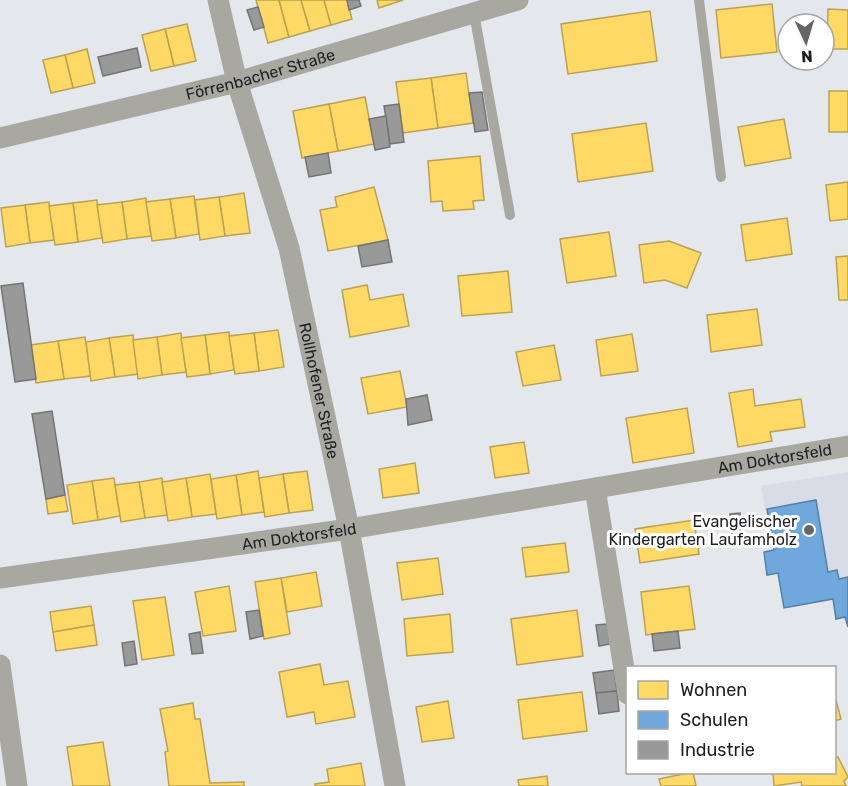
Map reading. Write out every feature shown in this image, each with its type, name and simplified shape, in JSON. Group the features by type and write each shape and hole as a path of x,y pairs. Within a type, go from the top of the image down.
{"street":[{"name":"Rollhofener Straße","path":"218,0 237,82 289,248 349,529 395,786"},
{"name":"Förrenbacher Straße","path":"0,138 237,82 518,0"},
{"name":"Am Doktorsfeld","path":"0,578 349,529 848,446"},
{"path":"595,488 626,688"},
{"path":"0,665 17,786"}],"lane":[{"path":"699,0 721,177"},
{"path":"474,13 510,216"}],"shaded area":[{"name":"Evangelischer Kindergarten Laufamholz","path":"848,472 848,626 845,617 836,619 833,599 784,608 761,486"}],"building: Wohnen":[{"path":"256,0 279,0 289,37 268,43"},
{"path":"279,0 301,0 310,31 289,37"},
{"path":"301,0 324,0 331,25 310,31"},
{"path":"324,0 347,0 352,19 331,25"},
{"path":"377,0 403,0 379,8"},
{"path":"772,4 776,52 721,58 716,10"},
{"path":"828,9 848,10 848,49 836,49 836,12 828,12"},
{"path":"650,11 657,61 568,74 561,24"},
{"path":"187,24 196,61 174,66 165,29"},
{"path":"165,29 174,66 151,71 142,35"},
{"path":"87,49 95,83 73,88 65,55"},
{"path":"65,55 73,88 51,93 43,60"},
{"path":"466,73 473,123 438,128 431,78"},
{"path":"431,78 438,128 403,133 396,82"},
{"path":"829,91 848,91 848,132 829,132"},
{"path":"365,97 374,144 338,151 329,104"},
{"path":"329,104 338,151 302,158 293,111"},
{"path":"784,119 791,158 745,166 738,127"},
{"path":"646,123 653,171 578,182 572,134"},
{"path":"480,156 484,200 473,201 474,209 443,211 442,201 431,202 428,161"},
{"path":"848,182 848,219 830,221 826,185"},
{"path":"374,187 388,240 328,251 320,210 337,207 335,197"},
{"path":"244,193 250,233 225,236 219,197"},
{"path":"194,196 199,234 176,238 170,199"},
{"path":"219,197 225,236 200,240 195,200"},
{"path":"146,198 151,236 127,239 122,202"},
{"path":"170,199 176,238 152,241 146,202"},
{"path":"97,200 102,238 78,242 73,203"},
{"path":"49,202 54,240 30,243 25,205"},
{"path":"122,202 127,239 103,243 97,205"},
{"path":"73,203 78,242 55,245 49,206"},
{"path":"25,205 30,243 6,247 1,208"},
{"path":"787,218 792,254 746,261 741,225"},
{"path":"609,232 616,276 567,283 560,239"},
{"path":"669,241 701,253 687,288 665,280 644,283 639,245"},
{"path":"848,256 848,300 839,300 836,257"},
{"path":"508,271 512,312 462,316 458,276"},
{"path":"367,285 370,300 403,294 409,326 350,337 342,290"},
{"path":"757,309 762,345 711,352 707,315"},
{"path":"278,330 284,367 259,371 254,333"},
{"path":"229,332 234,370 210,374 205,335"},
{"path":"181,333 186,372 162,375 157,337"},
{"path":"254,333 259,371 235,374 229,336"},
{"path":"632,334 638,371 601,376 596,340"},
{"path":"133,335 138,374 115,377 109,338"},
{"path":"205,335 210,374 187,377 181,338"},
{"path":"85,337 91,376 64,379 58,341"},
{"path":"157,337 162,375 138,379 133,340"},
{"path":"109,338 115,377 91,381 86,342"},
{"path":"58,341 64,379 36,383 31,345"},
{"path":"554,345 561,380 523,386 516,352"},
{"path":"400,371 407,407 368,414 361,378"},
{"path":"753,389 755,406 801,399 805,427 770,432 772,441 738,447 729,393"},
{"path":"687,408 694,453 633,463 626,418"},
{"path":"524,442 529,473 495,478 490,447"},
{"path":"415,463 419,493 383,498 379,469"},
{"path":"258,471 264,512 242,515 236,475"},
{"path":"307,471 313,510 289,513 283,474"},
{"path":"210,474 216,514 192,517 186,478"},
{"path":"283,474 289,513 265,517 259,478"},
{"path":"236,475 242,515 217,519 211,479"},
{"path":"114,478 120,516 98,520 92,481"},
{"path":"162,478 167,515 145,518 139,482"},
{"path":"186,478 192,517 168,521 162,482"},
{"path":"92,481 98,520 73,524 67,485"},
{"path":"139,482 145,518 121,522 115,485"},
{"path":"65,495 68,511 48,514 46,499"},
{"path":"694,520 699,554 640,563 635,529"},
{"path":"565,543 569,572 526,577 522,548"},
{"path":"438,558 443,594 402,600 397,563"},
{"path":"316,572 322,606 287,612 281,578"},
{"path":"281,578 290,634 264,639 255,582"},
{"path":"229,586 236,631 203,636 195,592"},
{"path":"689,586 695,629 646,635 641,592"},
{"path":"165,597 174,655 142,660 133,601"},
{"path":"91,606 94,625 53,632 50,612"},
{"path":"577,610 583,656 517,665 511,619"},
{"path":"450,614 453,652 407,656 404,619"},
{"path":"94,625 97,645 56,651 53,632"},
{"path":"320,664 324,685 348,681 355,717 316,724 314,712 287,717 279,672"},
{"path":"582,692 587,731 523,739 518,700"},
{"path":"836,700 841,719 836,720"},
{"path":"448,701 454,738 422,742 416,707"},
{"path":"193,703 195,719 200,719 210,783 244,782 244,786 169,786 165,752 168,751 160,709"},
{"path":"103,742 110,786 73,786 67,747"},
{"path":"836,757 848,777 844,781 846,786 802,786 801,782 774,786 773,774 836,774"},
{"path":"361,763 365,786 315,786 315,784 329,782 327,769"},
{"path":"693,774 696,786 661,786 659,779"},
{"path":"547,776 548,786 519,786 518,780"}],"building: Schulen":[{"path":"816,500 828,572 837,570 839,579 848,577 848,627 845,617 836,619 833,599 784,608 778,573 767,575 764,552 774,550 767,509"}],"building: Industrie":[{"path":"347,0 359,0 361,6 349,10"},
{"path":"258,7 264,27 254,30 247,10"},
{"path":"137,48 141,67 103,76 98,57"},
{"path":"482,92 488,130 475,132 469,93"},
{"path":"399,104 404,142 390,144 384,106"},
{"path":"386,116 390,147 375,150 369,119"},
{"path":"328,153 331,173 309,177 305,157"},
{"path":"388,240 392,262 362,267 358,246"},
{"path":"23,283 36,379 15,382 1,286"},
{"path":"427,395 432,420 408,425 406,399"},
{"path":"52,411 65,495 46,499 32,414"},
{"path":"740,513 742,533 732,534 730,514"},
{"path":"259,610 263,636 250,639 246,612"},
{"path":"607,624 610,644 599,646 596,625"},
{"path":"678,631 680,648 654,651 652,634"},
{"path":"200,632 203,653 192,654 189,634"},
{"path":"134,641 137,664 125,666 122,643"},
{"path":"614,670 617,691 596,693 593,673"},
{"path":"617,691 619,711 599,714 596,693"}],"place":[{"name":"Evangelischer Kindergarten Laufamholz","path":"809,530"}]}
